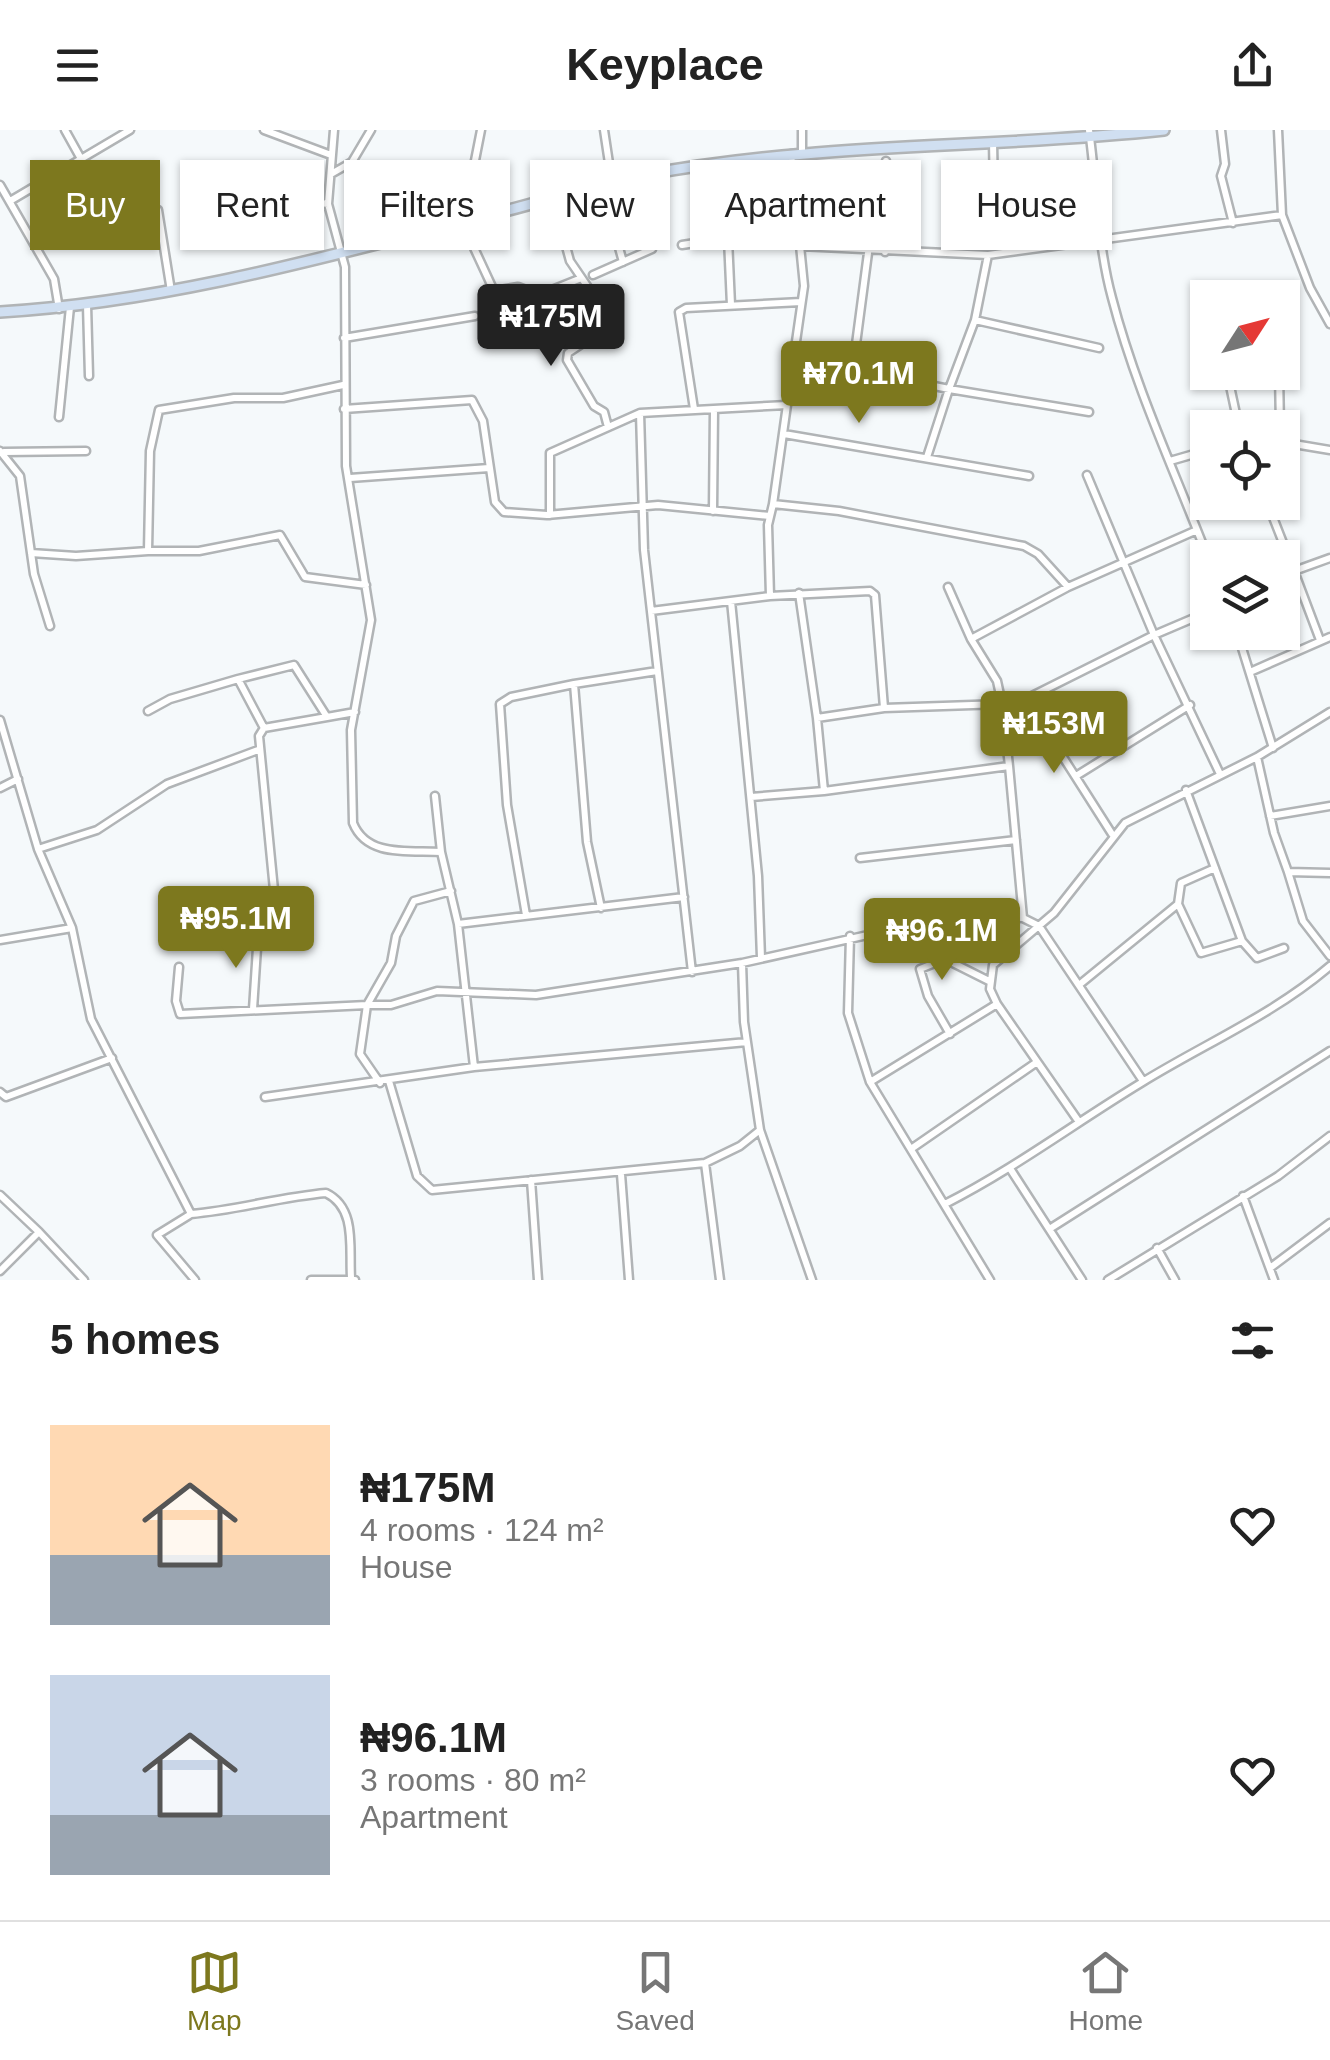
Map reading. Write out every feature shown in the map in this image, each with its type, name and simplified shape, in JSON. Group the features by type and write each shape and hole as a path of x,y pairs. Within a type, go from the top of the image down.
{"main road":[{"path":"670,173 802,151 1164,130"},
{"path":"0,312 64,308 171,291 347,250"}],"street":[{"path":"64,130 80,157"},
{"path":"10,201 130,130"},
{"path":"264,130 331,155"},
{"path":"334,130 328,204 345,266 344,409 370,639 360,664 350,750 355,829 387,850 442,852"},
{"path":"331,174 352,162 371,130"},
{"path":"475,160 481,130"},
{"path":"604,130 609,160"},
{"path":"802,130 802,151"},
{"path":"1221,130 1221,176 1233,222"},
{"path":"1278,130 1282,215 1310,288 1330,324"},
{"path":"1089,134 1092,160"},
{"path":"993,140 993,160"},
{"path":"791,152 792,160"},
{"path":"0,185 54,279 64,308 59,417"},
{"path":"324,203 328,204"},
{"path":"1112,235 1282,215"},
{"path":"160,222 171,291"},
{"path":"682,245 690,244"},
{"path":"475,250 494,292 518,288 539,296 578,279"},
{"path":"569,250 578,279 596,300 608,327 568,353 567,360 594,406 604,412 608,428"},
{"path":"619,250 622,262"},
{"path":"593,275 650,250"},
{"path":"728,250 731,304"},
{"path":"770,596 770,516 801,302 800,250"},
{"path":"845,250 988,255 1018,250"},
{"path":"1104,250 1112,297 1202,540"},
{"path":"853,367 868,252"},
{"path":"927,456 975,320 988,255"},
{"path":"694,410 679,312 731,304 801,302"},
{"path":"86,305 89,376"},
{"path":"344,338 475,316"},
{"path":"975,320 1098,348"},
{"path":"791,357 1089,412"},
{"path":"148,551 150,450 159,410 234,398 282,398 343,385"},
{"path":"344,409 472,400 483,421 499,509 550,515 644,507 770,516"},
{"path":"550,515 550,453 640,413 787,404"},
{"path":"713,511 714,409"},
{"path":"640,413 651,610 692,972"},
{"path":"784,434 1029,476"},
{"path":"1300,445 1330,450"},
{"path":"2,451 86,451"},
{"path":"2,451 20,476 31,553 50,626"},
{"path":"1170,461 1190,455"},
{"path":"350,478 489,468"},
{"path":"1087,475 1128,564 1154,635 1220,774"},
{"path":"773,504 839,511 1024,546 1038,554 1068,587"},
{"path":"971,638 1068,587 1128,564 1198,530"},
{"path":"31,553 76,556 199,552 280,536 305,577 366,586"},
{"path":"1300,570 1330,558"},
{"path":"948,587 971,638 997,681 1023,918"},
{"path":"1300,588 1320,640"},
{"path":"651,610 866,590 875,594 884,708"},
{"path":"800,594 824,791"},
{"path":"731,601 762,958"},
{"path":"817,718 884,708 1002,704 1026,699 1190,620"},
{"path":"1250,672 1330,637"},
{"path":"1242,650 1272,748"},
{"path":"148,711 170,698 294,665 327,717"},
{"path":"526,915 508,805 500,704 511,697 657,671"},
{"path":"238,678 264,728 258,750 274,890"},
{"path":"574,684 588,842 601,908"},
{"path":"1026,699 1112,834"},
{"path":"1076,776 1190,705"},
{"path":"264,728 354,712"},
{"path":"1078,1122 997,1004 989,981 993,964 1076,890 1112,834 1186,790 1257,758 1330,712"},
{"path":"0,720 38,849 72,928 85,1002 191,1214"},
{"path":"38,849 97,830 167,784 258,750"},
{"path":"1257,758 1270,816 1303,921 1330,956"},
{"path":"750,797 1009,766"},
{"path":"0,788 18,779"},
{"path":"1186,790 1242,941 1257,958 1284,948"},
{"path":"435,796 442,852 458,924 474,1067"},
{"path":"1270,816 1330,806"},
{"path":"860,858 1016,840"},
{"path":"1215,868 1181,883 1178,904 1201,953 1242,941"},
{"path":"1288,872 1330,873"},
{"path":"380,1083 360,1048 367,1004 391,963 396,936 416,898 451,890"},
{"path":"458,924 684,897"},
{"path":"1080,985 1178,904"},
{"path":"179,967 176,1007 180,1014 392,1005 438,991 536,995 692,972 850,936 991,917 1023,918 1038,926 1143,1081"},
{"path":"0,940 72,928"},
{"path":"254,1009 258,933"},
{"path":"850,936 848,1013 870,1082 990,1280"},
{"path":"950,1034 928,996 920,969 944,959 989,981"},
{"path":"742,962 746,1042 760,1130 812,1280"},
{"path":"945,1204 1011,1170 1143,1081 1269,1011 1330,966"},
{"path":"870,1082 997,1004"},
{"path":"265,1098 474,1067 746,1042"},
{"path":"1052,1228 1330,1051"},
{"path":"0,1092 6,1098 112,1058"},
{"path":"912,1149 1037,1062"},
{"path":"389,1082 414,1167 425,1186 432,1190 704,1163 740,1146 760,1130"},
{"path":"1108,1280 1330,1136"},
{"path":"704,1163 720,1280"},
{"path":"1011,1170 1082,1280"},
{"path":"621,1174 629,1280"},
{"path":"531,1180 538,1280"},
{"path":"195,1280 156,1235 191,1214 220,1214 278,1198 326,1193 344,1205 348,1217 353,1279 311,1280"},
{"path":"0,1195 84,1280"},
{"path":"1243,1196 1274,1280"},
{"path":"1270,1268 1330,1223"},
{"path":"0,1271 40,1232"},
{"path":"1157,1248 1176,1280"}]}
